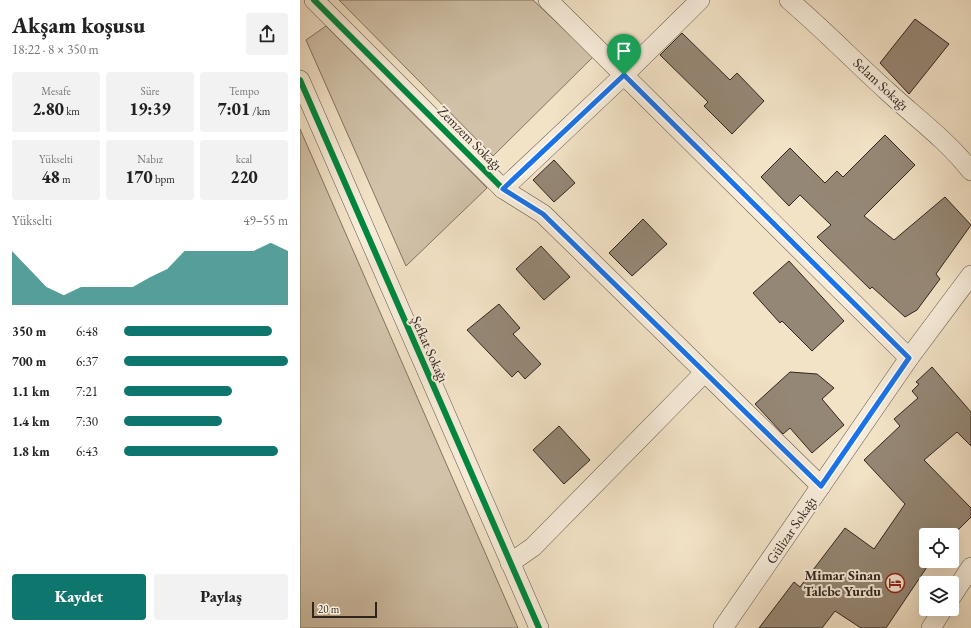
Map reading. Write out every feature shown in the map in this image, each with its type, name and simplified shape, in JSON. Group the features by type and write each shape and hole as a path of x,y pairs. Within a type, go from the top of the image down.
{"street":[{"name":"Zemzem Sokağı","path":"314,0 503,189 543,214 821,486"},
{"path":"548,0 909,358"},
{"path":"503,189 624,75 700,0"},
{"name":"Selam Sokağı","path":"789,0 819,25 886,90 958,154 971,171"},
{"name":"Şefkat Sokağı","path":"300,80 539,628"},
{"name":"Gülizar Sokağı","path":"723,628 909,358 971,275"},
{"path":"510,563 533,547 704,373"},
{"path":"959,585 971,567"},
{"path":"930,628 938,616"}],"shaded area":[{"path":"339,0 533,0 593,57 493,156"},
{"path":"326,26 487,188 406,266 306,40"},
{"path":"300,129 518,628 300,628"}],"building":[{"path":"915,19 949,44 909,94 880,63"},
{"path":"682,33 730,80 737,73 764,101 732,134 704,106 708,102 660,55"},
{"path":"885,135 915,165 864,216 894,240 945,197 971,225 936,274 940,279 917,310 905,317 872,287 870,289 817,237 831,225 800,195 789,206 761,177 790,148 825,183 837,171 843,177"},
{"path":"554,160 575,183 554,202 533,180"},
{"path":"643,219 667,244 632,276 609,253"},
{"path":"541,246 570,277 544,300 516,269"},
{"path":"789,261 844,321 812,351 782,321 780,323 753,293"},
{"path":"499,304 520,328 513,334 541,364 525,379 518,371 512,377 467,330"},
{"path":"932,367 971,412 971,446 957,432 924,460 971,508 971,517 959,529 919,528 919,568 926,568 921,576 919,576 919,579 886,628 861,628 835,611 822,628 759,628 794,582 800,587 845,528 874,549 905,504 864,460 900,426 894,419 918,398 912,391 919,384 916,382"},
{"path":"790,372 817,374 834,388 822,399 844,425 812,453 790,428 783,434 755,404"},
{"path":"559,426 590,460 564,484 533,450"}],"cycle path":[{"path":"314,0 503,189 543,214 821,486"},
{"path":"300,80 539,628"}],"place":[{"name":"Mimar Sinan Talebe Yurdu","path":"895,583"}],"route":[{"path":"624,75 909,358 821,486 543,214 503,189 624,75"}]}
